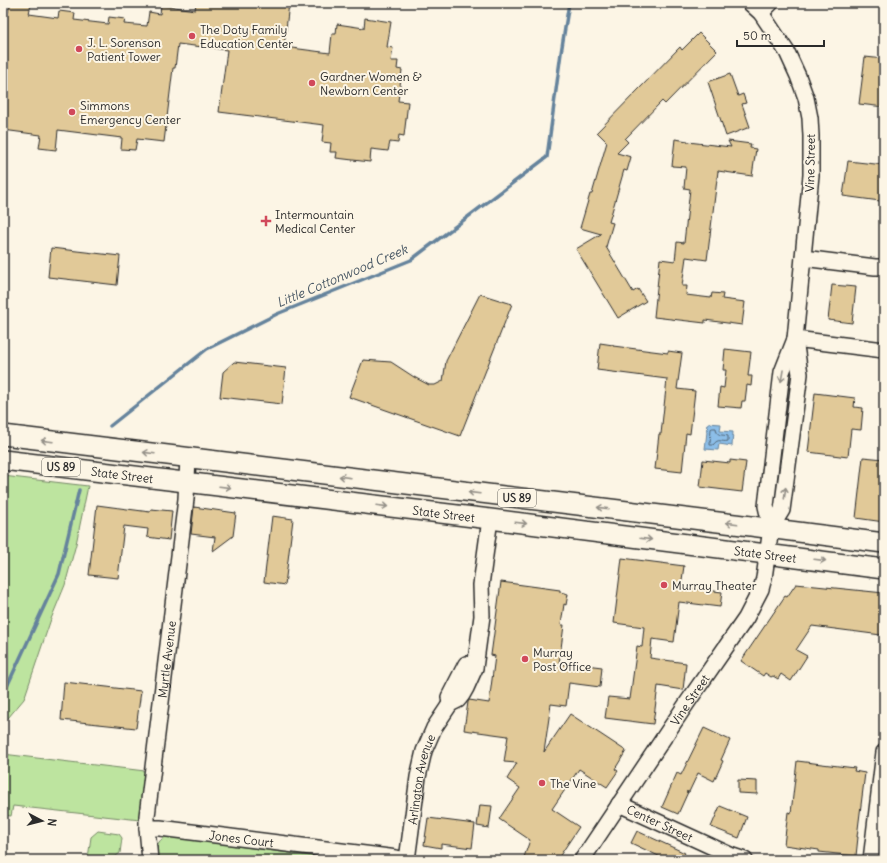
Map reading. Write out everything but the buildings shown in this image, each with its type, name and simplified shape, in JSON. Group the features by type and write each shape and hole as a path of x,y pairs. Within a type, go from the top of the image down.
{"main road":[{"name":"State Street","path":"3,438 188,458 884,543"},
{"name":"State Street","path":"3,460 490,519 884,569"}],"street":[{"name":"Vine Street","path":"582,860 746,618 764,578 771,528 766,506 782,372 795,339 811,175 811,136 810,118 806,98 787,52 766,8 750,3"},
{"path":"803,258 884,267"},
{"path":"795,339 884,350"},
{"name":"Myrtle Avenue","path":"150,860 147,828 148,808 185,504 188,458"},
{"name":"Arlington Avenue","path":"407,860 418,777 424,751 434,728 450,704 449,697 466,664 474,602 481,585 490,519"},
{"path":"871,860 884,752"},
{"name":"Center Street","path":"619,804 730,855 745,860"},
{"name":"Jones Court","path":"147,828 160,828 407,860"}],"green space":[{"path":"3,476 88,486 76,544 65,585 51,619 24,699 3,724"},
{"path":"3,754 145,771 140,820 13,806 11,816 3,815"},
{"path":"98,831 119,834 122,838 120,853 111,860 88,858 91,837"},
{"path":"166,837 340,860 158,860 158,843"}],"water":[{"path":"708,423 721,424 720,431 733,432 732,446 719,444 718,450 705,449"}],"waterway":[{"name":"Little Cottonwood Creek","path":"110,426 207,349 277,314 411,260 547,157 569,3"},
{"name":"Little Cottonwood Creek","path":"3,695 59,574 79,490"}],"place":[{"name":"The Doty Family Education Center","path":"192,36"},
{"name":"J. L. Sorenson Patient Tower","path":"79,49"},
{"name":"Gardner Women & Newborn Center","path":"312,83"},
{"name":"Simmons Emergency Center","path":"72,112"},
{"name":"Intermountain Medical Center","path":"266,221"},
{"name":"Murray Theater","path":"664,585"},
{"name":"Murray Post Office","path":"525,659"},
{"name":"The Vine","path":"542,783"}]}
